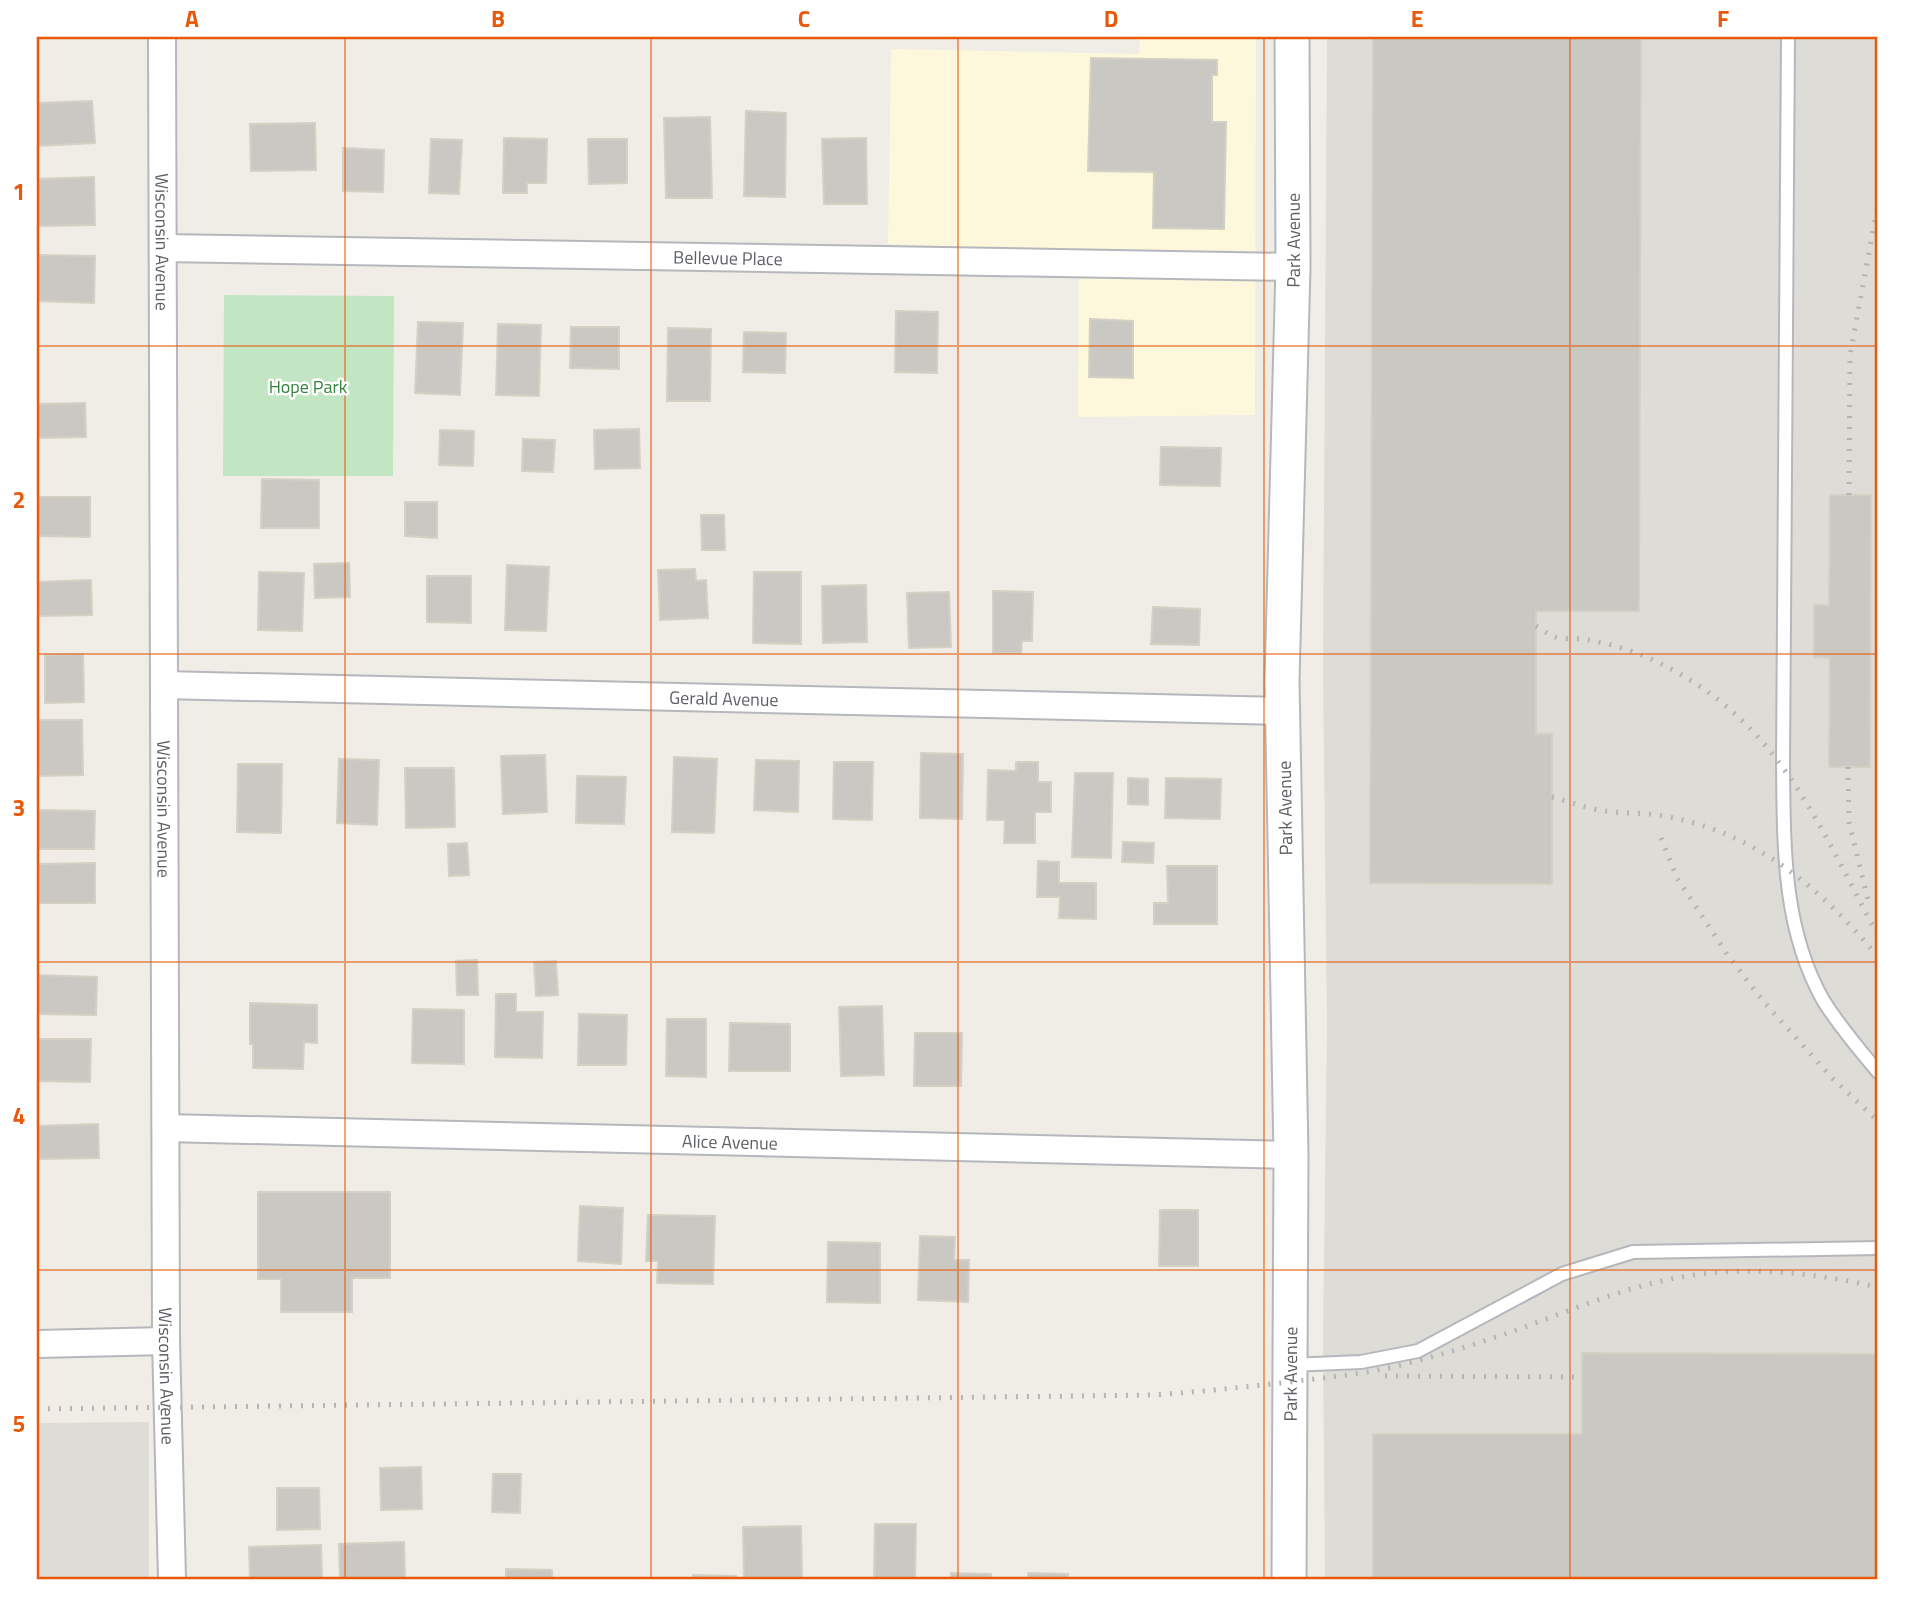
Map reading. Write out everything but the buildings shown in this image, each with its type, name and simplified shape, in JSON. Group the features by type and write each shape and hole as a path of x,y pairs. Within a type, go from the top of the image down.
{"street":[{"name":"Wisconsin Avenue","path":"162,37 166,1341 172,1579"},
{"name":"Park Avenue","path":"1289,1579 1292,1155 1283,711 1293,267 1292,37"},
{"name":"Bellevue Place","path":"163,248 1293,267"},
{"name":"Gerald Avenue","path":"164,685 1283,711"},
{"name":"Alice Avenue","path":"166,1128 1292,1155"},
{"path":"37,1344 166,1341"}],"lane":[{"path":"1788,37 1783,750 1785,865 1792,916 1807,965 1823,999 1844,1031 1878,1072"},
{"path":"1290,1365 1361,1362 1418,1351 1562,1274 1633,1252 1878,1248"}],"shaded area":[{"path":"1140,37 1256,37 1255,415 1078,417 1079,251 888,244 891,49 1139,54"},
{"path":"1327,37 1878,37 1878,1579 1325,1579 1323,1340 1327,1028 1323,668"},
{"path":"149,1422 149,1579 37,1579 37,1423"}],"green space":[{"name":"Hope Park","path":"224,295 394,296 393,476 223,476"}],"railway":[{"path":"1849,495 1850,355 1878,204"},
{"path":"1536,626 1558,638 1600,642 1653,660 1696,684 1732,712 1763,743 1789,777 1835,853 1878,936"},
{"path":"1848,767 1849,822 1869,904"},
{"path":"1552,797 1599,810 1663,816 1696,824 1756,849 1809,886 1878,957"},
{"path":"1661,838 1677,878 1727,954 1763,1001 1832,1078 1878,1121"},
{"path":"37,1409 1153,1395 1290,1382 1391,1367 1477,1343 1641,1286 1694,1275 1764,1271 1833,1278 1878,1287"},
{"path":"1385,1376 1577,1377"}]}
